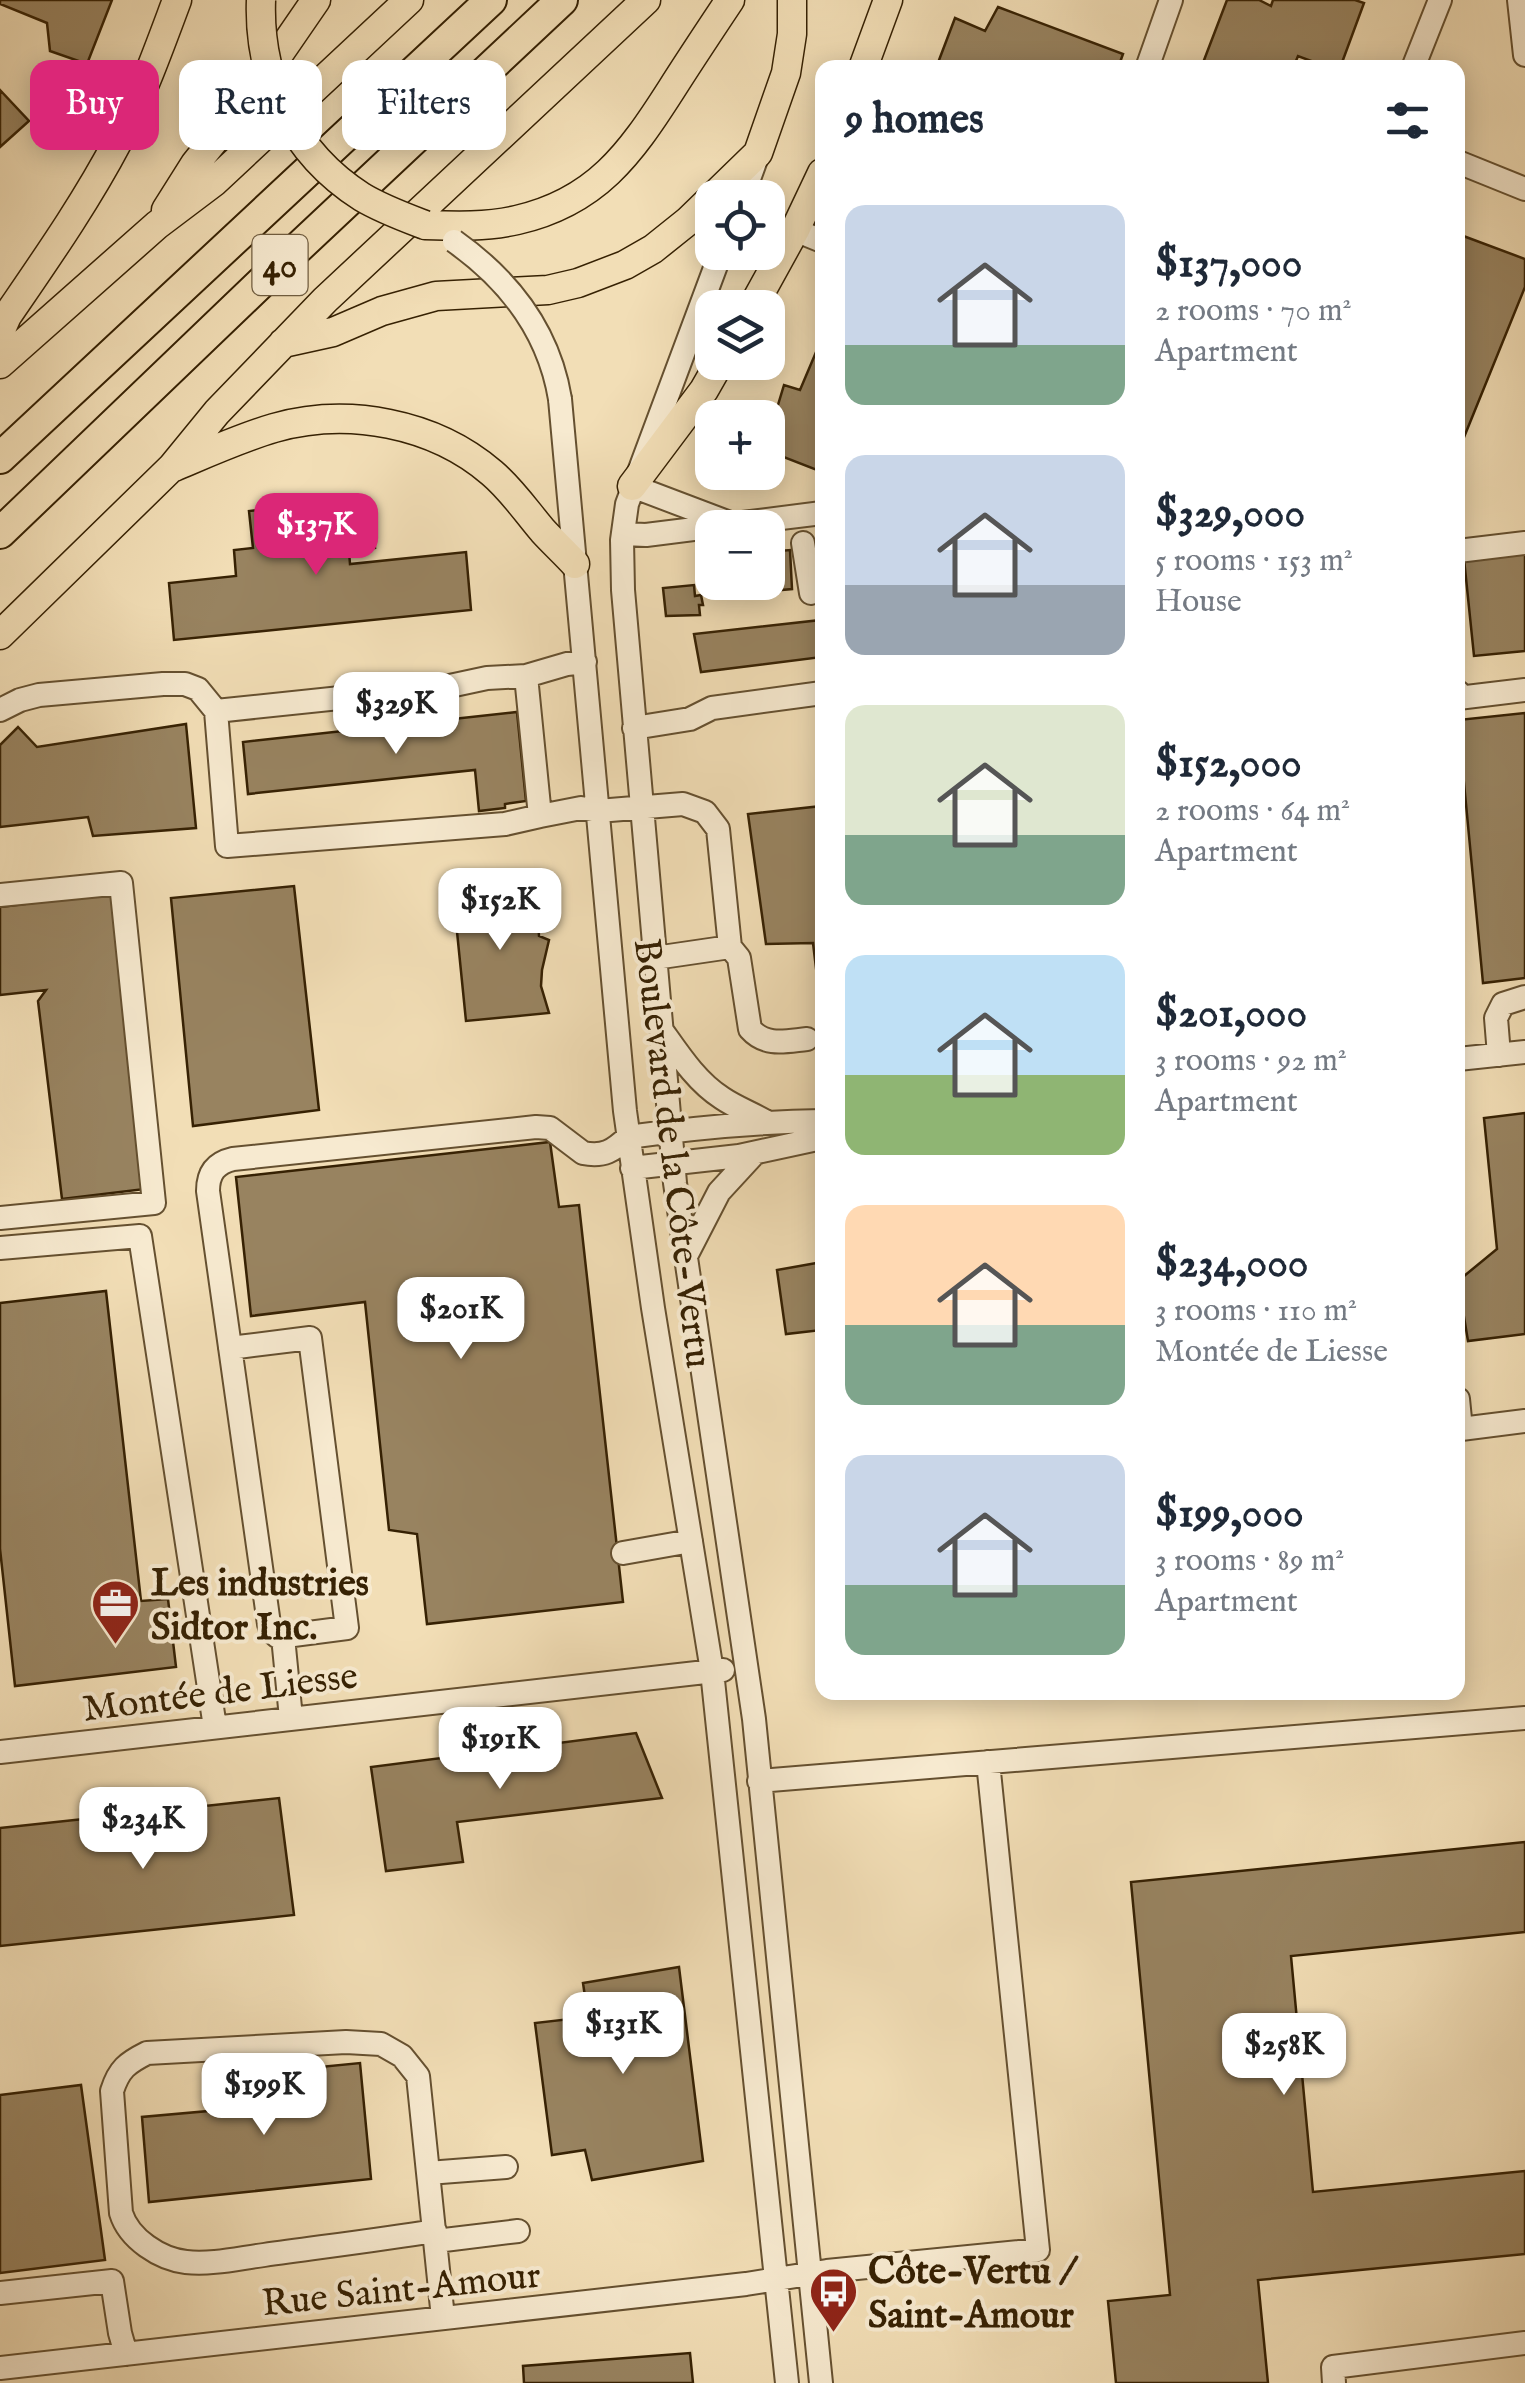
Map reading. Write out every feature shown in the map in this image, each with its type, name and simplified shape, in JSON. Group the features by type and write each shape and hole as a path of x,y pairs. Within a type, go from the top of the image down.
{"highway":[{"name":"40","path":"0,458 491,0"},
{"name":"40","path":"0,533 562,0"}],"main road":[{"path":"0,332 119,140 177,0"},
{"name":"Boulevard de la Côte-Vertu","path":"260,0 261,42 270,79 300,140 331,173 362,197 426,225"},
{"path":"157,225 195,164 269,70 316,0"},
{"path":"0,364 157,225 227,170 409,0"},
{"path":"0,635 172,467 216,412 337,289 646,0"},
{"path":"426,225 486,224 536,215 570,200 614,168 640,139 730,0"},
{"path":"283,343 333,332 382,311 436,296 548,290 578,283 638,258 678,230 758,153 788,62 792,0"},
{"path":"866,60 888,0"},
{"path":"762,290 815,188"},
{"path":"632,486 710,380"},
{"path":"172,467 256,434 302,422 344,419 383,423 445,443 492,472 575,564"}],"street":[{"path":"1150,60 1171,0"},
{"path":"1417,60 1440,0"},
{"path":"1519,0 1525,55"},
{"path":"748,180 758,153"},
{"path":"1465,165 1525,189"},
{"name":"Boulevard de la Côte-Vertu","path":"426,225 469,252 517,300 544,342 560,399 598,811 620,1144 632,1168 712,1670 786,2383"},
{"path":"795,230 815,237"},
{"name":"Boulevard de la Côte-Vertu","path":"714,270 627,504 622,534 624,611 673,1165 754,1719 822,2383"},
{"path":"632,486 696,510"},
{"path":"785,517 815,514"},
{"path":"622,534 695,528"},
{"path":"804,543 811,593"},
{"path":"1465,550 1525,543"},
{"path":"216,711 526,676 585,662"},
{"path":"526,676 540,816"},
{"path":"0,710 39,695 163,684 185,684 198,689 216,711 228,846 504,824 581,808 598,811 683,804 705,812 718,829 730,947 739,958 750,1030 765,1040 778,1042 807,1038"},
{"path":"1465,697 1525,690"},
{"path":"634,728 690,720 712,708 815,694"},
{"path":"0,895 121,883 154,1204 0,1218"},
{"path":"655,958 730,947"},
{"path":"1499,1055 1496,1018 1503,1004 1525,997"},
{"path":"662,1030 706,1086 768,1122"},
{"path":"1465,1058 1525,1052"},
{"path":"230,1348 310,1338 347,1628 283,1637 275,1636 269,1624 230,1348 208,1191 210,1176 220,1164 233,1159 545,1126 583,1154 670,1131 815,1122"},
{"path":"632,1168 754,1154 815,1140"},
{"path":"684,1259 719,1192 754,1154"},
{"path":"0,1248 140,1236 214,1727"},
{"path":"1465,1428 1525,1421"},
{"path":"622,1553 691,1540"},
{"path":"283,1637 290,1718"},
{"name":"Montée de Liesse","path":"0,1752 746,1668"},
{"path":"759,1781 1525,1718"},
{"name":"Rue Saint-Amour","path":"0,2368 1038,2250 988,1762"},
{"path":"443,2318 436,2236 418,2076 402,2056 381,2044 346,2042 147,2053 130,2061 116,2076 112,2091 121,2213 125,2226 164,2257 188,2263 436,2236 518,2231"},
{"path":"428,2172 506,2167"},
{"path":"0,2292 112,2281 126,2354"},
{"path":"1334,2383 1333,2367 1525,2343"}],"building":[{"path":"0,0 112,0 89,60 50,51 47,23 0,4"},
{"path":"1227,0 1259,0 1271,6 1273,0 1364,3 1343,60 1309,60 1298,56 1296,60 1204,60"},
{"path":"998,7 1123,54 1121,60 939,60 955,18 985,31"},
{"path":"0,90 29,121 0,147"},
{"path":"1465,237 1525,259 1525,287 1465,435"},
{"path":"815,355 815,469 785,458 785,400 779,400 784,385 800,390"},
{"path":"370,499 375,548 349,551 350,564 466,552 471,610 174,640 169,583 236,576 234,550 253,548 249,511"},
{"path":"785,550 790,550 792,589 785,590"},
{"path":"1525,554 1525,651 1474,656 1465,559"},
{"path":"694,585 695,600 702,600 703,605 699,605 700,615 666,616 663,588"},
{"path":"815,621 815,658 701,672 694,634"},
{"path":"517,712 526,801 505,804 505,808 479,811 475,770 248,794 243,742"},
{"path":"1525,713 1525,978 1483,983 1465,794 1465,719"},
{"path":"186,724 196,828 93,836 88,817 0,827 0,745 18,727 37,747"},
{"path":"815,807 815,960 813,943 766,944 748,814"},
{"path":"531,885 537,901 539,936 549,940 541,986 549,1013 466,1021 453,892"},
{"path":"294,886 319,1110 193,1126 171,898"},
{"path":"114,893 145,1189 62,1199 38,1001 46,990 0,995 0,907"},
{"path":"1525,1113 1525,1334 1468,1341 1465,1275 1497,1249 1484,1118"},
{"path":"550,1142 559,1207 579,1205 623,1602 427,1624 417,1534 389,1530 365,1302 251,1316 236,1177"},
{"path":"815,1263 815,1331 786,1334 777,1270"},
{"path":"106,1291 141,1601 168,1599 176,1667 15,1686 0,1549 0,1303"},
{"path":"636,1733 662,1798 457,1822 463,1862 386,1871 371,1767"},
{"path":"279,1798 294,1915 0,1946 0,1828"},
{"path":"1525,1842 1525,1932 1291,1956 1313,2192 1525,2171 1525,2254 1258,2280 1268,2383 1116,2383 1108,2301 1170,2295 1131,1882"},
{"path":"679,1967 703,2161 592,2180 585,2150 552,2155 535,2023 588,2017 583,1983"},
{"path":"360,2063 371,2179 149,2202 142,2117 242,2108 250,2074"},
{"path":"81,2085 105,2260 0,2273 0,2095"},
{"path":"690,2353 693,2383 524,2383 523,2366"}],"place":[{"name":"Les industries Sidtor Inc.","path":"116,1646"},
{"name":"Côte-Vertu / Saint-Amour","path":"833,2334"}]}
